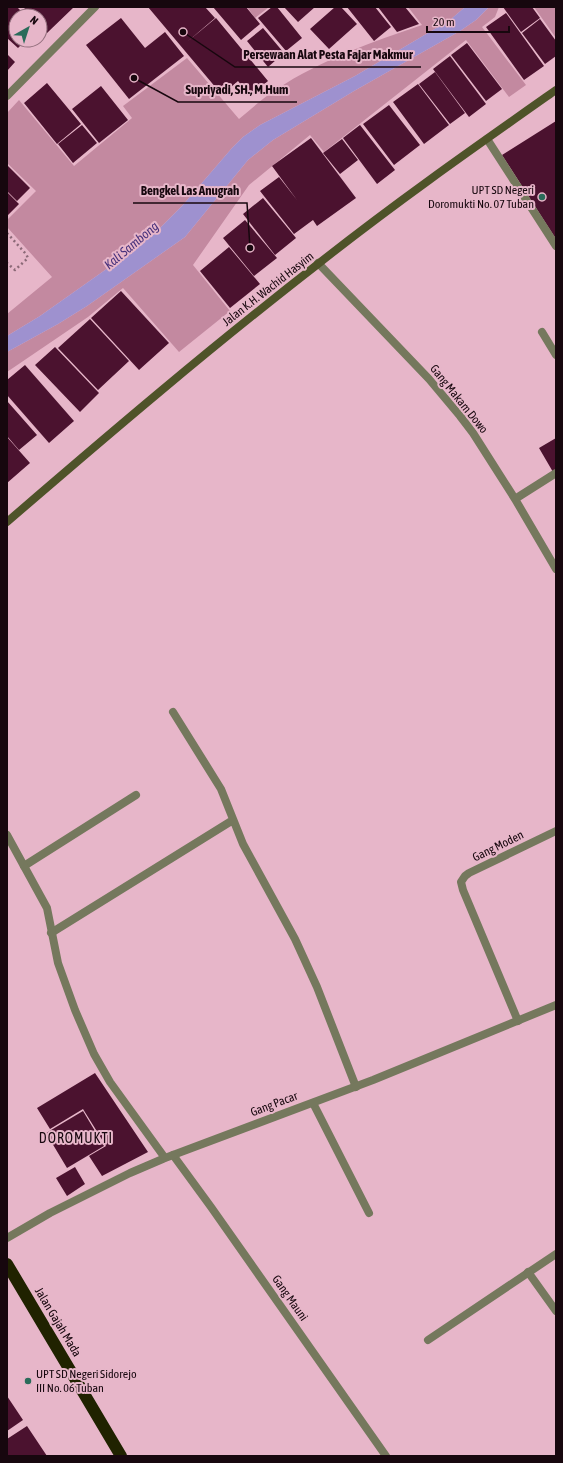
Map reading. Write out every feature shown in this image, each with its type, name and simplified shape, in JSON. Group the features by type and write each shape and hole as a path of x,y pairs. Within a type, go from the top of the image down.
{"highway":[{"name":"Jalan Gajah Mada","path":"7,1264 121,1456"}],"street":[{"path":"7,96 95,7"},
{"name":"Jalan K.H. Wachid Hasyim","path":"7,522 190,366 318,263 388,210 556,90"},
{"path":"487,139 556,246"},
{"name":"Gang Makam Dowo","path":"318,263 429,379 473,433 515,499 556,569"},
{"path":"542,332 556,355"},
{"path":"515,499 556,473"},
{"path":"173,712 221,789 243,844 307,964 356,1087"},
{"path":"24,866 136,795"},
{"path":"51,933 233,820"},
{"name":"Gang Moden","path":"518,1021 461,882 465,876 556,831"},
{"name":"Gang Mauni","path":"7,835 47,908 56,957 65,984 94,1054 110,1082 169,1157 211,1207 386,1456"},
{"name":"Gang Pacar","path":"7,1238 50,1213 104,1185 169,1157 356,1087 556,1005"},
{"path":"313,1103 369,1213"},
{"path":"428,1340 556,1254"},
{"path":"528,1272 556,1311"}],"path":[{"path":"7,233 28,256 28,258 15,270 7,263"}],"shaded area":[{"path":"247,7 269,7 255,18"},
{"path":"408,7 465,7 450,20 355,76 260,125 243,137 182,206 159,229 132,251 40,316 7,336 7,314 52,277 7,227 7,220 36,191 7,163 7,113 19,100 74,166 132,118 123,106 187,58 239,119 272,92 311,69 347,52 422,25"},
{"path":"465,7 489,7 476,20 460,31 354,91 273,140 248,160 185,237 87,306 7,352 7,336 40,316 132,251 159,229 182,206 243,137 260,125 355,76 450,20"},
{"path":"489,7 499,7 495,17 482,27 526,85 509,97 466,40 324,152 310,135 249,185 193,265 230,311 179,352 123,288 88,317 7,372 7,352 87,306 185,237 248,160 273,140 354,91 460,31 476,20"},
{"path":"534,7 556,7 556,38"}],"building":[{"path":"7,7 17,7 18,8 8,8 8,39"},
{"path":"74,7 48,32 48,8 26,8"},
{"path":"148,7 205,7 215,18 187,42 216,18 268,81 250,96 238,81 222,95"},
{"path":"213,7 246,7 260,24 241,40"},
{"path":"272,7 277,7 302,38 286,51 258,18"},
{"path":"284,7 315,7 298,22"},
{"path":"335,7 341,7 357,24 329,49 310,29"},
{"path":"347,7 375,7 391,27 374,41"},
{"path":"378,7 405,7 419,24 397,32"},
{"path":"503,7 532,7 540,18 521,32"},
{"path":"506,13 544,66 524,80 486,27"},
{"path":"121,18 145,48 165,32 184,56 129,99 86,45"},
{"path":"540,19 556,41 556,56 545,64 522,33"},
{"path":"263,28 284,53 268,67 247,41"},
{"path":"467,43 502,89 486,101 451,55"},
{"path":"7,54 15,62 7,71"},
{"path":"450,56 486,104 469,117 433,69"},
{"path":"435,72 465,113 450,124 419,84"},
{"path":"47,83 81,124 57,144 24,103"},
{"path":"418,84 449,125 424,144 393,102"},
{"path":"101,86 128,120 99,143 72,109"},
{"path":"389,105 420,145 394,165 363,124"},
{"name":"UPT SD Negeri Doromukti No. 07 Tuban","path":"556,121 556,239 502,155"},
{"path":"82,125 97,143 73,163 58,144"},
{"path":"360,125 395,170 377,184 343,138"},
{"path":"311,138 356,198 317,226 313,220 294,234 260,191 279,177 297,200 272,166"},
{"path":"342,139 358,160 340,174 323,153"},
{"path":"7,165 30,188 17,201 7,191"},
{"path":"7,192 19,204 7,216"},
{"path":"263,198 296,238 275,255 243,214"},
{"path":"245,220 277,258 254,276 223,238"},
{"path":"229,247 260,284 230,308 200,271"},
{"path":"121,291 169,343 139,370 91,318"},
{"path":"90,319 129,361 98,390 58,348"},
{"path":"55,347 99,393 80,412 35,365"},
{"path":"25,365 74,421 49,443 7,395 7,380"},
{"path":"7,401 37,435 19,450 7,436"},
{"path":"7,437 30,463 7,483"},
{"path":"556,438 556,470 553,472 539,448"},
{"path":"95,1073 148,1152 102,1176 89,1156 106,1146 83,1109 50,1129 37,1108"},
{"path":"83,1111 104,1146 67,1168 46,1133"},
{"path":"75,1167 85,1184 67,1196 56,1178"},
{"path":"7,1396 23,1420 7,1431"},
{"path":"27,1426 47,1456 7,1456 7,1439"}],"place":[{"name":"Persewaan Alat Pesta Fajar Makmur","path":"183,32"},
{"name":"Supriyadi, SH., M.Hum","path":"134,78"},
{"name":"UPT SD Negeri Doromukti No. 07 Tuban","path":"542,197"},
{"name":"Bengkel Las Anugrah","path":"250,248"},
{"name":"UPT SD Negeri Sidorejo III No. 06 Tuban","path":"28,1381"}],"district":[{"name":"DOROMUKTI","path":"76,1138"}],"water label":[{"name":"Kali Sambong","path":"131,245"}]}
